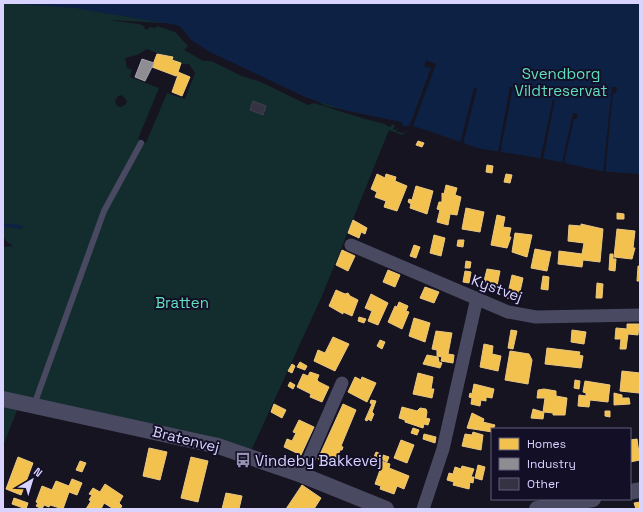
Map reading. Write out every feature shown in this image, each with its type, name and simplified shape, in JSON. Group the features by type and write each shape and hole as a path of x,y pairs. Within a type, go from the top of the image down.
{"street":[{"name":"Kystvej","path":"351,245 508,312 536,317 640,315"},
{"path":"423,509 443,450 476,298"},
{"path":"302,475 342,383"},
{"name":"Bratenvej","path":"3,399 197,440 302,475 386,509"},
{"path":"538,509 575,506 590,500"}],"lane":[{"path":"34,405 104,211 141,143"}],"green space":[{"name":"Bratten","path":"3,3 640,3 640,174 601,171 552,160 478,148 432,132 402,125 402,122 326,106 181,24 108,20 139,24 148,30 149,27 155,28 157,26 175,32 188,46 184,50 203,61 211,61 242,76 261,82 308,105 314,103 382,123 390,127 393,124 395,126 393,129 395,130 398,127 396,131 402,133 408,131 402,135 389,130 322,296 251,451 3,394 3,247 13,246 6,241 3,235","holes":["147,49 166,57 167,55 173,57 172,60 181,64 189,64 195,73 185,99 167,93 146,143 138,139 159,88 130,77 132,70 127,68 125,58 137,55","122,95 127,101 126,104 121,107 117,106 115,101 118,96"]},
{"path":"3,405 18,408 3,446"}],"water":[{"name":"Svendborg Vildtreservat","path":"3,3 640,3 640,174 601,171 552,160 478,148 432,132 402,125 402,122 348,111 305,97 210,52 191,40 181,27 176,25 75,8"}],"pier":[{"path":"426,60 436,64 413,126 432,132 432,134 407,127 410,125 431,68 424,66"},
{"path":"510,87 513,87 501,148 503,150 501,150 500,153 498,152"},
{"path":"612,87 617,87 616,93 613,93 605,174 603,173"},
{"path":"474,88 477,88 463,144 460,144"},
{"path":"553,99 555,100 543,160 540,160"},
{"path":"573,113 578,114 577,119 574,119 564,163 562,163"}],"building: Homes":[{"path":"157,54 173,57 172,60 181,63 178,72 190,77 182,96 172,92 178,75 176,76 152,67"},
{"path":"418,141 424,143 422,147 416,145"},
{"path":"487,165 493,166 492,173 486,172"},
{"path":"377,174 385,178 386,174 396,177 395,181 407,186 397,211 384,207 386,201 375,197 377,192 371,189"},
{"path":"506,174 512,175 510,183 504,182"},
{"path":"446,185 457,188 455,195 461,197 457,215 450,214 448,225 437,222 440,210 437,209 439,202 442,202 442,193 444,194"},
{"path":"416,186 433,191 427,214 410,208 411,204 408,202 409,199 412,200"},
{"path":"466,208 484,212 480,232 462,229"},
{"path":"617,213 624,214 624,219 617,219"},
{"path":"497,215 505,217 503,227 511,228 509,237 511,237 507,248 491,245"},
{"path":"353,220 367,228 365,234 361,232 359,238 348,233"},
{"path":"581,224 603,229 600,262 583,260 582,267 558,264 559,251 582,254 584,243 568,241 569,225 581,226"},
{"path":"617,229 635,231 633,248 635,248 632,259 614,257"},
{"path":"515,233 532,235 527,257 512,252"},
{"path":"434,235 445,238 441,256 430,253"},
{"path":"458,240 464,240 463,247 457,246"},
{"path":"414,245 420,247 416,258 410,256"},
{"path":"535,249 551,252 547,271 531,268"},
{"path":"342,250 355,256 348,271 336,265"},
{"path":"610,254 613,254 613,259 616,259 615,271 609,270"},
{"path":"466,261 471,262 470,268 465,268"},
{"path":"638,266 640,266 640,281 637,281"},
{"path":"487,269 500,271 497,286 486,284 484,281"},
{"path":"388,270 400,275 395,287 383,282"},
{"path":"465,271 471,272 469,283 463,282"},
{"path":"512,275 523,278 518,301 507,298"},
{"path":"543,276 549,277 548,290 541,289"},
{"path":"597,283 603,284 602,298 596,298"},
{"path":"425,287 439,292 434,303 420,298"},
{"path":"336,290 345,294 348,293 350,296 358,300 352,316 343,312 343,314 329,306"},
{"path":"371,294 388,303 378,325 368,321 372,311 365,308"},
{"path":"399,302 408,306 406,311 409,312 402,329 388,322 395,306 397,307"},
{"path":"359,317 366,319 364,323 358,321"},
{"path":"414,318 430,323 425,342 409,336"},
{"path":"627,324 639,324 638,335 628,334 626,349 620,349 621,339 615,339 616,328 627,329"},
{"path":"511,330 517,331 513,349 508,348"},
{"path":"572,330 586,332 584,344 571,342"},
{"path":"436,331 452,333 448,354 454,355 453,363 441,361 442,357 437,356 437,350 432,349"},
{"path":"333,337 349,344 335,371 314,361 318,350 325,353"},
{"path":"380,340 385,342 382,349 377,346"},
{"path":"484,344 493,346 492,354 501,356 498,371 480,367"},
{"path":"547,348 580,352 579,355 583,356 581,368 545,364"},
{"path":"510,351 529,354 532,360 528,384 505,380"},
{"path":"427,355 438,357 439,362 442,363 440,368 423,364"},
{"path":"300,362 307,366 305,370 297,367"},
{"path":"292,364 295,366 292,373 288,371"},
{"path":"622,371 640,373 639,393 620,391"},
{"path":"310,372 319,375 317,380 329,387 322,402 310,397 311,394 297,387 303,374 308,376"},
{"path":"418,373 433,377 431,389 434,389 432,398 413,394"},
{"path":"355,377 361,380 362,377 376,383 367,402 348,392"},
{"path":"575,380 580,381 579,389 574,388"},
{"path":"585,381 610,385 608,402 590,400 589,407 578,406 579,395 586,396 586,393 583,392"},
{"path":"290,382 295,385 293,389 288,386"},
{"path":"474,384 494,389 492,398 486,397 486,401 481,400 480,406 471,404 472,398 469,397 470,393 472,394"},
{"path":"544,389 556,391 556,396 567,398 565,415 553,415 553,413 544,412 543,419 531,418 533,409 543,412 545,398 537,398 538,390"},
{"path":"614,393 622,395 622,398 629,398 630,404 614,405"},
{"path":"371,400 376,401 372,412 374,414 371,421 368,419 367,421 365,420 372,404 370,403"},
{"path":"274,404 286,410 282,418 271,412"},
{"path":"343,404 356,410 341,446 343,447 342,450 340,450 334,466 318,459"},
{"path":"402,407 417,411 420,408 426,409 426,418 430,419 428,425 424,424 423,428 405,422 405,420 399,418"},
{"path":"605,411 610,411 610,417 605,416"},
{"path":"472,413 484,419 483,422 495,425 494,428 491,428 491,432 467,428"},
{"path":"299,420 314,427 301,455 284,447 287,439 292,441 296,433 293,432"},
{"path":"413,428 419,430 417,435 411,433"},
{"path":"473,432 483,435 481,450 462,446 465,434 472,435"},
{"path":"424,434 436,437 435,443 423,439"},
{"path":"637,439 640,460 631,462 631,440"},
{"path":"401,440 414,445 407,463 394,458"},
{"path":"149,448 167,452 160,480 143,476"},
{"path":"376,452 381,454 379,459 374,457"},
{"path":"383,455 389,457 387,462 381,459"},
{"path":"18,457 33,463 21,495 6,489"},
{"path":"191,457 208,461 198,502 181,498"},
{"path":"370,457 390,464 389,468 409,476 404,489 397,486 394,494 380,489 381,486 375,484 380,470 377,469 379,465 368,461"},
{"path":"80,461 86,463 82,472 76,470"},
{"path":"478,465 485,467 482,480 475,478"},
{"path":"462,466 474,469 471,477 474,477 473,483 470,482 469,489 453,485 454,482 447,480 449,473 453,474 455,467 461,469"},
{"path":"72,479 82,483 77,495 69,492 63,509 50,505 49,507 44,505 42,509 36,506 42,486 52,490 56,481 69,486"},
{"path":"105,484 123,496 119,503 122,506 120,509 111,509 112,508 104,503 101,509 86,509 91,501 89,500 92,495 89,494 93,488 100,492"},
{"path":"302,485 321,498 314,509 286,509"},
{"path":"226,493 242,496 239,509 222,509"},
{"path":"14,498 28,503 26,509 12,504"},
{"path":"640,502 640,508 636,509 634,503"}],"building: Industry":[{"path":"142,59 154,63 145,81 135,77"}],"building: Other":[{"path":"253,101 266,106 263,115 250,110"}],"waterway":[{"path":"3,225 21,227"}],"place":[{"name":"Vindeby Bakkevej","path":"243,460"}]}
